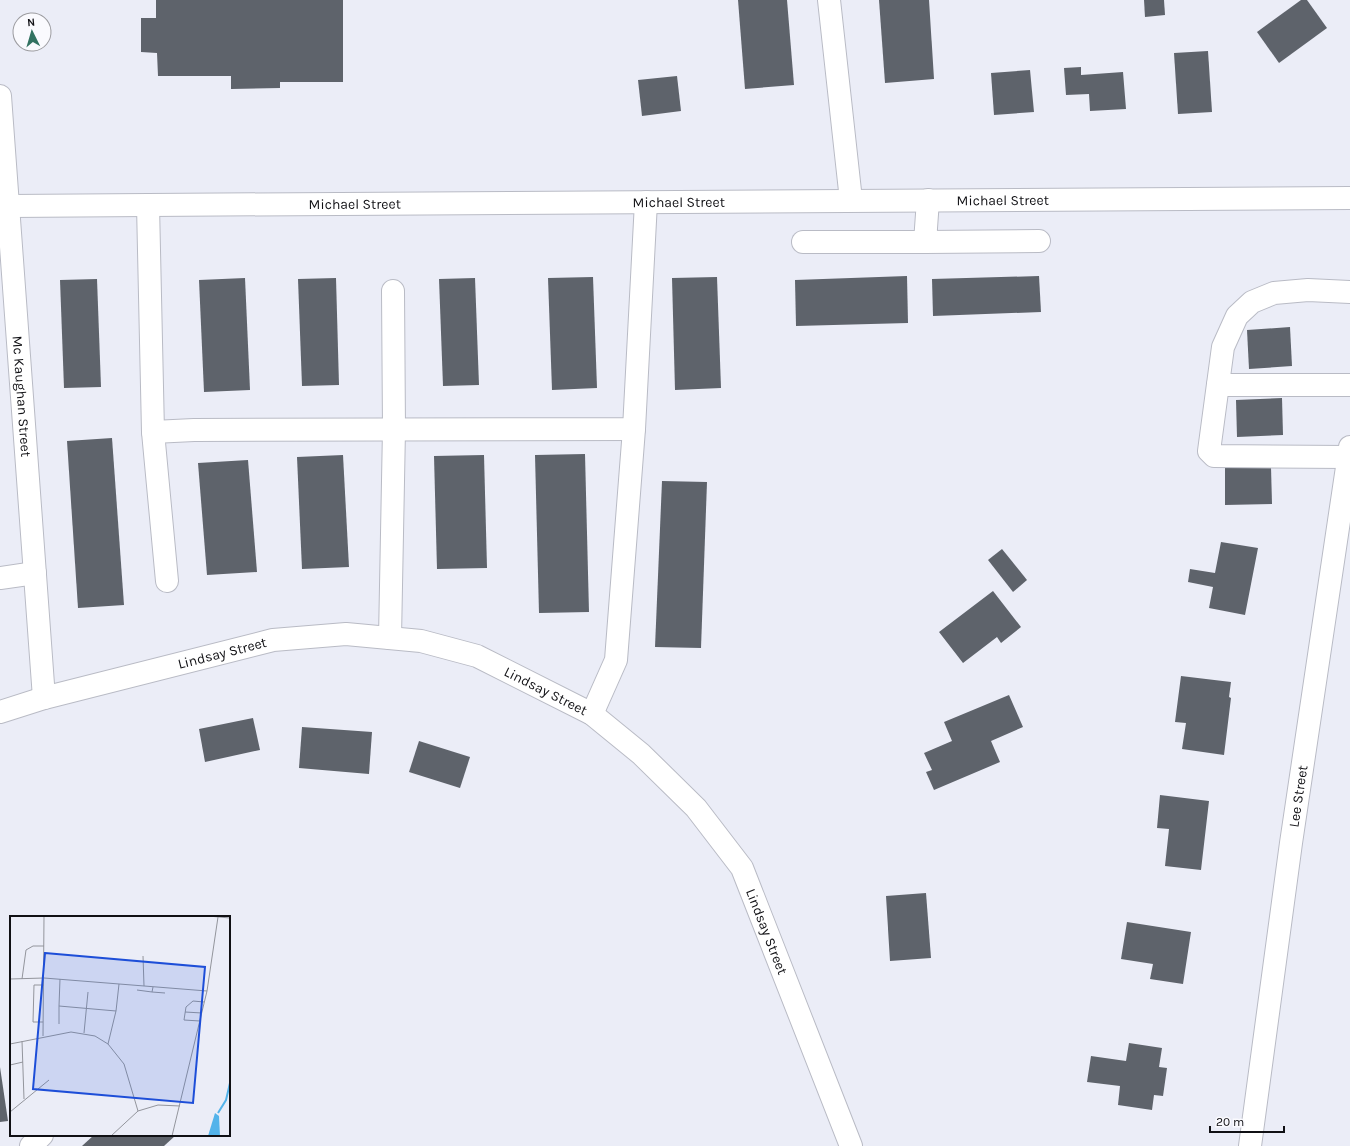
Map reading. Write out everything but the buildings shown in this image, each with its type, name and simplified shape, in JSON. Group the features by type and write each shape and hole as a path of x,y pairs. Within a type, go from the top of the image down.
{"street":[{"path":"829,0 851,200"},
{"name":"Mc Kaughan Street","path":"0,96 6,266 35,573 44,698"},
{"name":"Michael Street","path":"4,207 851,200 1350,198"},
{"path":"925,242 928,200"},
{"path":"592,714 616,660 634,429 646,202"},
{"path":"148,205 154,432 167,581"},
{"path":"804,242 1039,241"},
{"path":"390,638 394,430 393,290"},
{"path":"1349,452 1214,456 1209,451 1223,347 1237,316 1252,302 1274,293 1308,290 1350,292"},
{"path":"1218,385 1350,385"},
{"path":"154,432 202,430 634,429"},
{"name":"Lee Street","path":"1250,1146 1291,843 1349,452"},
{"path":"0,578 35,573"},
{"name":"Lindsay Street","path":"0,712 44,698 273,640 346,634 421,641 477,656 592,714 641,754 696,808 742,868 851,1146"},
{"path":"31,1146 41,1136"}]}
